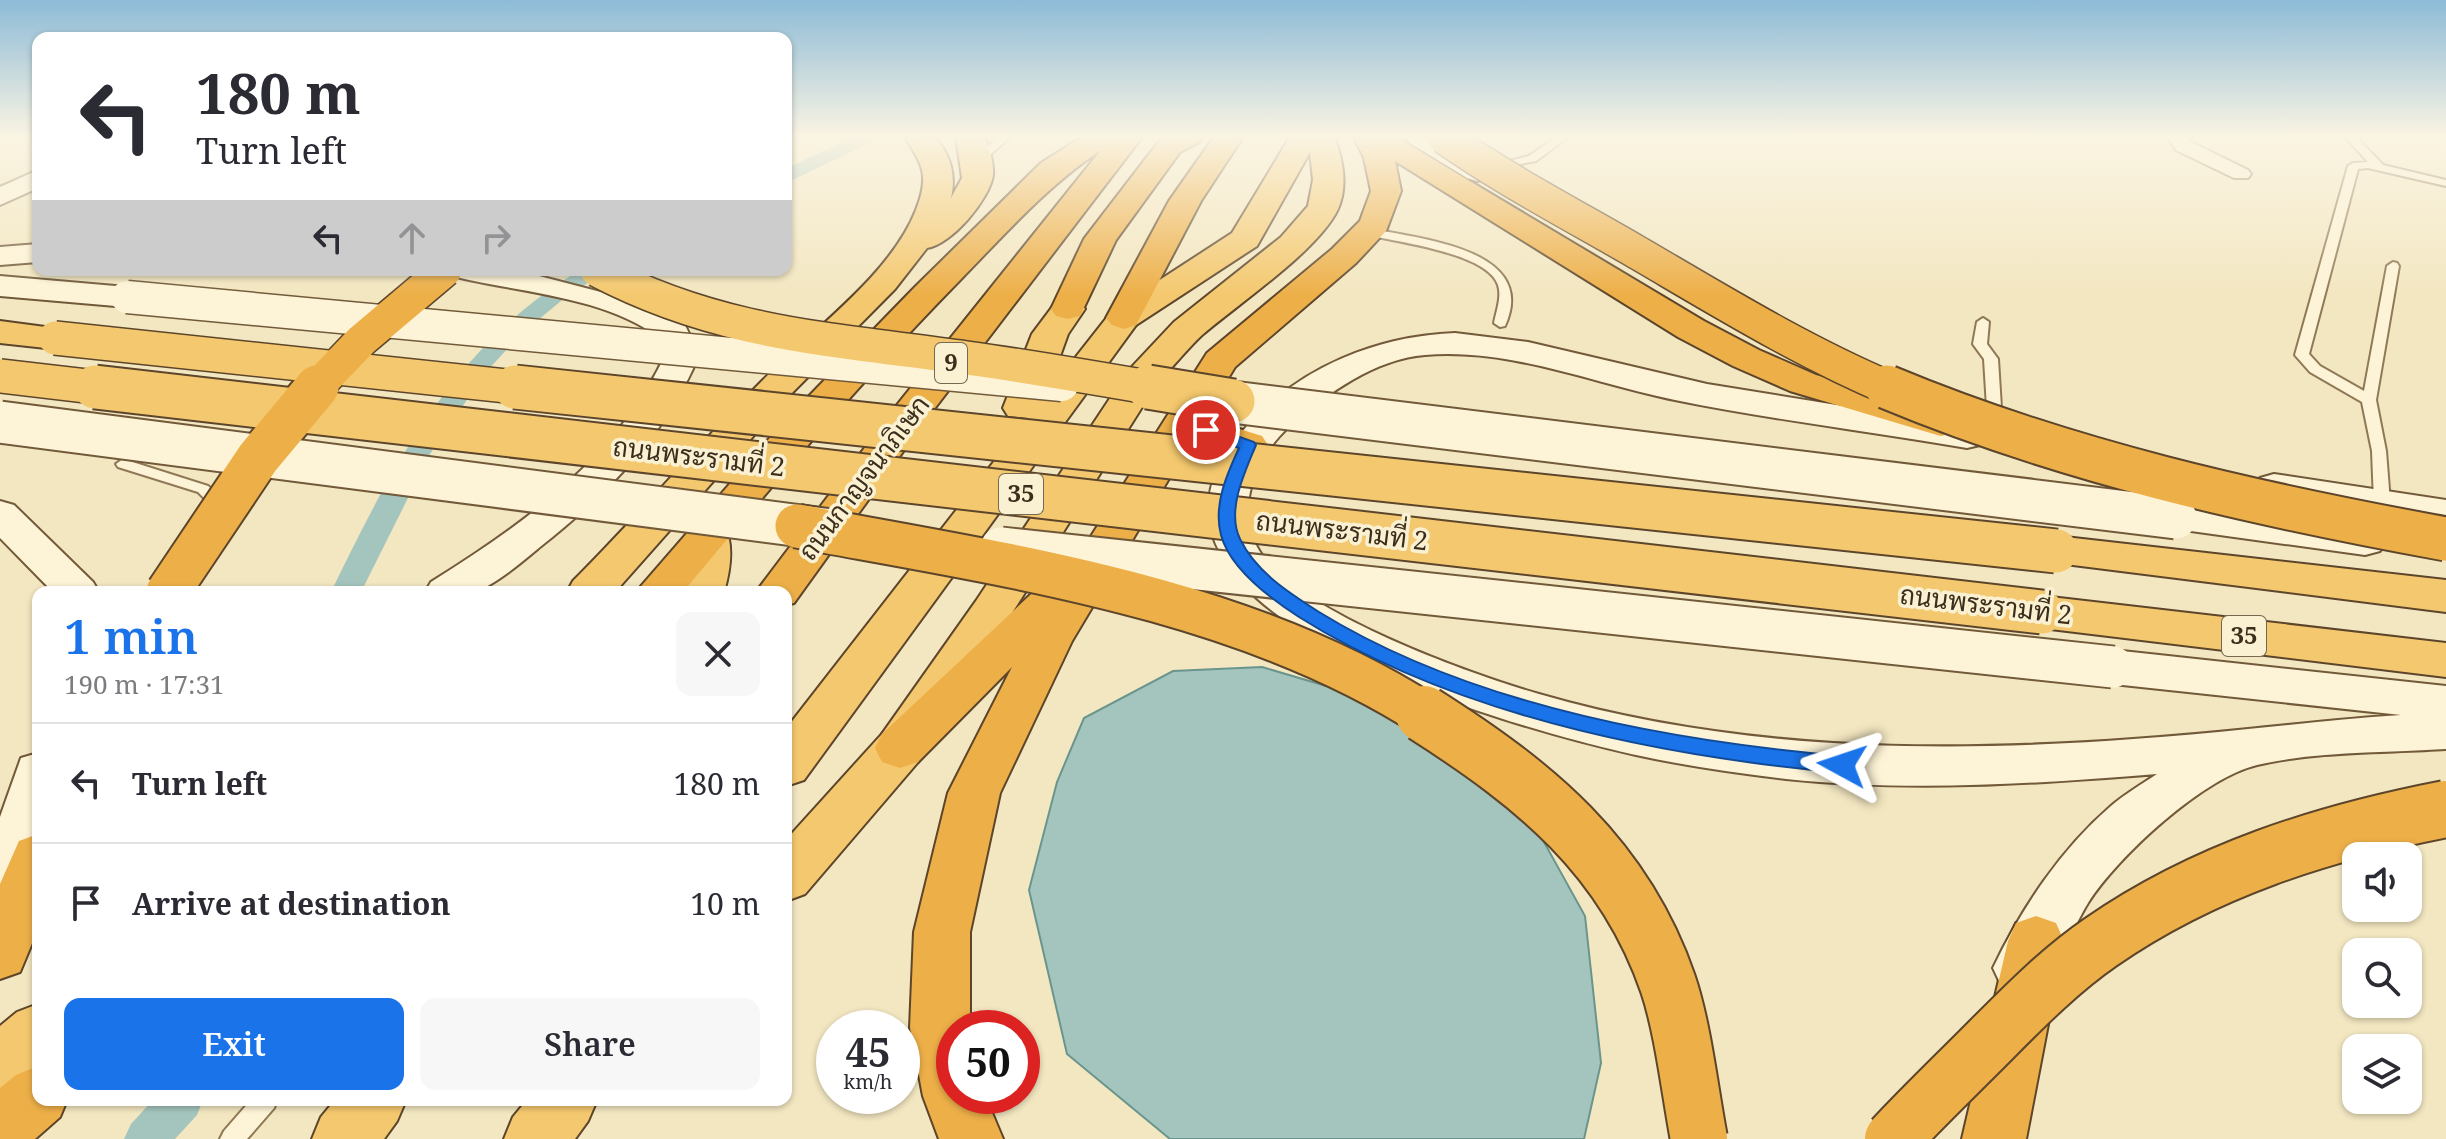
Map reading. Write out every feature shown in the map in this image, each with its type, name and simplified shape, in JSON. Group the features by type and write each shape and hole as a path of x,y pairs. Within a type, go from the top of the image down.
{"highway":[{"path":"899,264 931,216 938,190"},
{"path":"594,586 772,391 899,264 923,245 972,190"},
{"path":"663,586 795,433 1031,190"},
{"name":"ถนนกาญจนาภิเษก","path":"782,586 911,413 1085,190"},
{"path":"988,498 1050,334 1068,309 1100,239 1137,190"},
{"path":"792,758 1124,318 1192,190"},
{"path":"1124,318 1245,239 1273,190"},
{"path":"900,748 992,612 1141,379 1162,354 1217,303 1293,244 1323,208 1326,190"},
{"path":"940,1010 942,932 974,793 1050,639 1220,361 1368,232 1375,224 1386,190"},
{"path":"1463,190 1691,329 1803,383 1866,404 2072,457"},
{"path":"1534,190 1768,328 1870,380 2006,434 2154,479 2258,503 2446,539"},
{"path":"162,586 288,417 368,333 438,276"},
{"path":"588,282 633,289 676,306 781,334 967,358 1233,401"},
{"name":"ถนนพระรามที่ 2","path":"0,332 2056,551 2446,596"},
{"name":"ถนนพระรามที่ 2","path":"0,376 2446,660"},
{"path":"772,391 795,433"},
{"path":"1183,424 1248,445"},
{"path":"797,526 1117,589 1173,605 1345,670 1411,702 1475,745 1534,788 1596,853 1642,929 1668,983 1699,1139"},
{"path":"704,586 708,572 708,534"},
{"path":"792,871 900,748 1103,552"},
{"path":"1893,1139 2056,978 2100,942 2150,910 2248,862 2306,842 2446,809"},
{"path":"0,954 32,872"},
{"path":"1994,1139 2036,941"},
{"path":"0,1064 32,1037"},
{"path":"0,1128 32,1101"},
{"path":"344,1139 370,1106"},
{"path":"961,1114 971,1139"}],"main road":[{"path":"1507,190 1791,357 1893,401 2094,454 2341,496"},
{"path":"0,256 32,253"},
{"path":"454,586 551,517 627,446 662,402 682,355 674,332 588,282 497,276"},
{"path":"0,286 1233,401 2446,550"},
{"path":"2446,513 2072,457 1669,388 1545,354 1436,345 1388,351 1349,368 1273,419 1248,445 1233,480 1228,512 1230,537 1253,573 1292,603 1341,634 1396,661 1476,691 1555,716 1673,744 1744,756 1842,765 2034,763 2446,731"},
{"name":"ถนนพระรามที่ 2","path":"0,422 797,526 2446,703"},
{"path":"0,514 37,586"},
{"path":"0,514 72,586"},
{"path":"1918,1139 2071,885 2101,847 2131,818 2197,772 2247,748"},
{"path":"0,883 19,839 32,793"}],"lane":[{"path":"2346,190 2302,355 2315,369 2369,400"},
{"path":"1368,232 1449,251 1493,270 1503,282 1506,297 1500,323"},
{"path":"2382,502 2379,451 2369,400 2393,266"},
{"path":"1983,322 1980,344 1991,359 1995,430"},
{"path":"123,464 203,489 212,496 214,507 162,586"},
{"path":"232,1139 261,1106"}],"water":[{"path":"1262,667 1360,696 1524,806 1585,916 1601,1063 1584,1139 1170,1139 1067,1054 1029,890 1057,782 1084,718 1173,671"}],"waterway":[{"path":"349,586 417,454 477,367 513,329 552,296 586,276"},
{"path":"146,1139 176,1106"}],"route":[{"path":"1206,430 1248,445 1233,480 1228,512 1230,537 1253,573 1292,603 1341,634 1396,661 1555,716 1645,739 1744,756 1842,765"}]}
